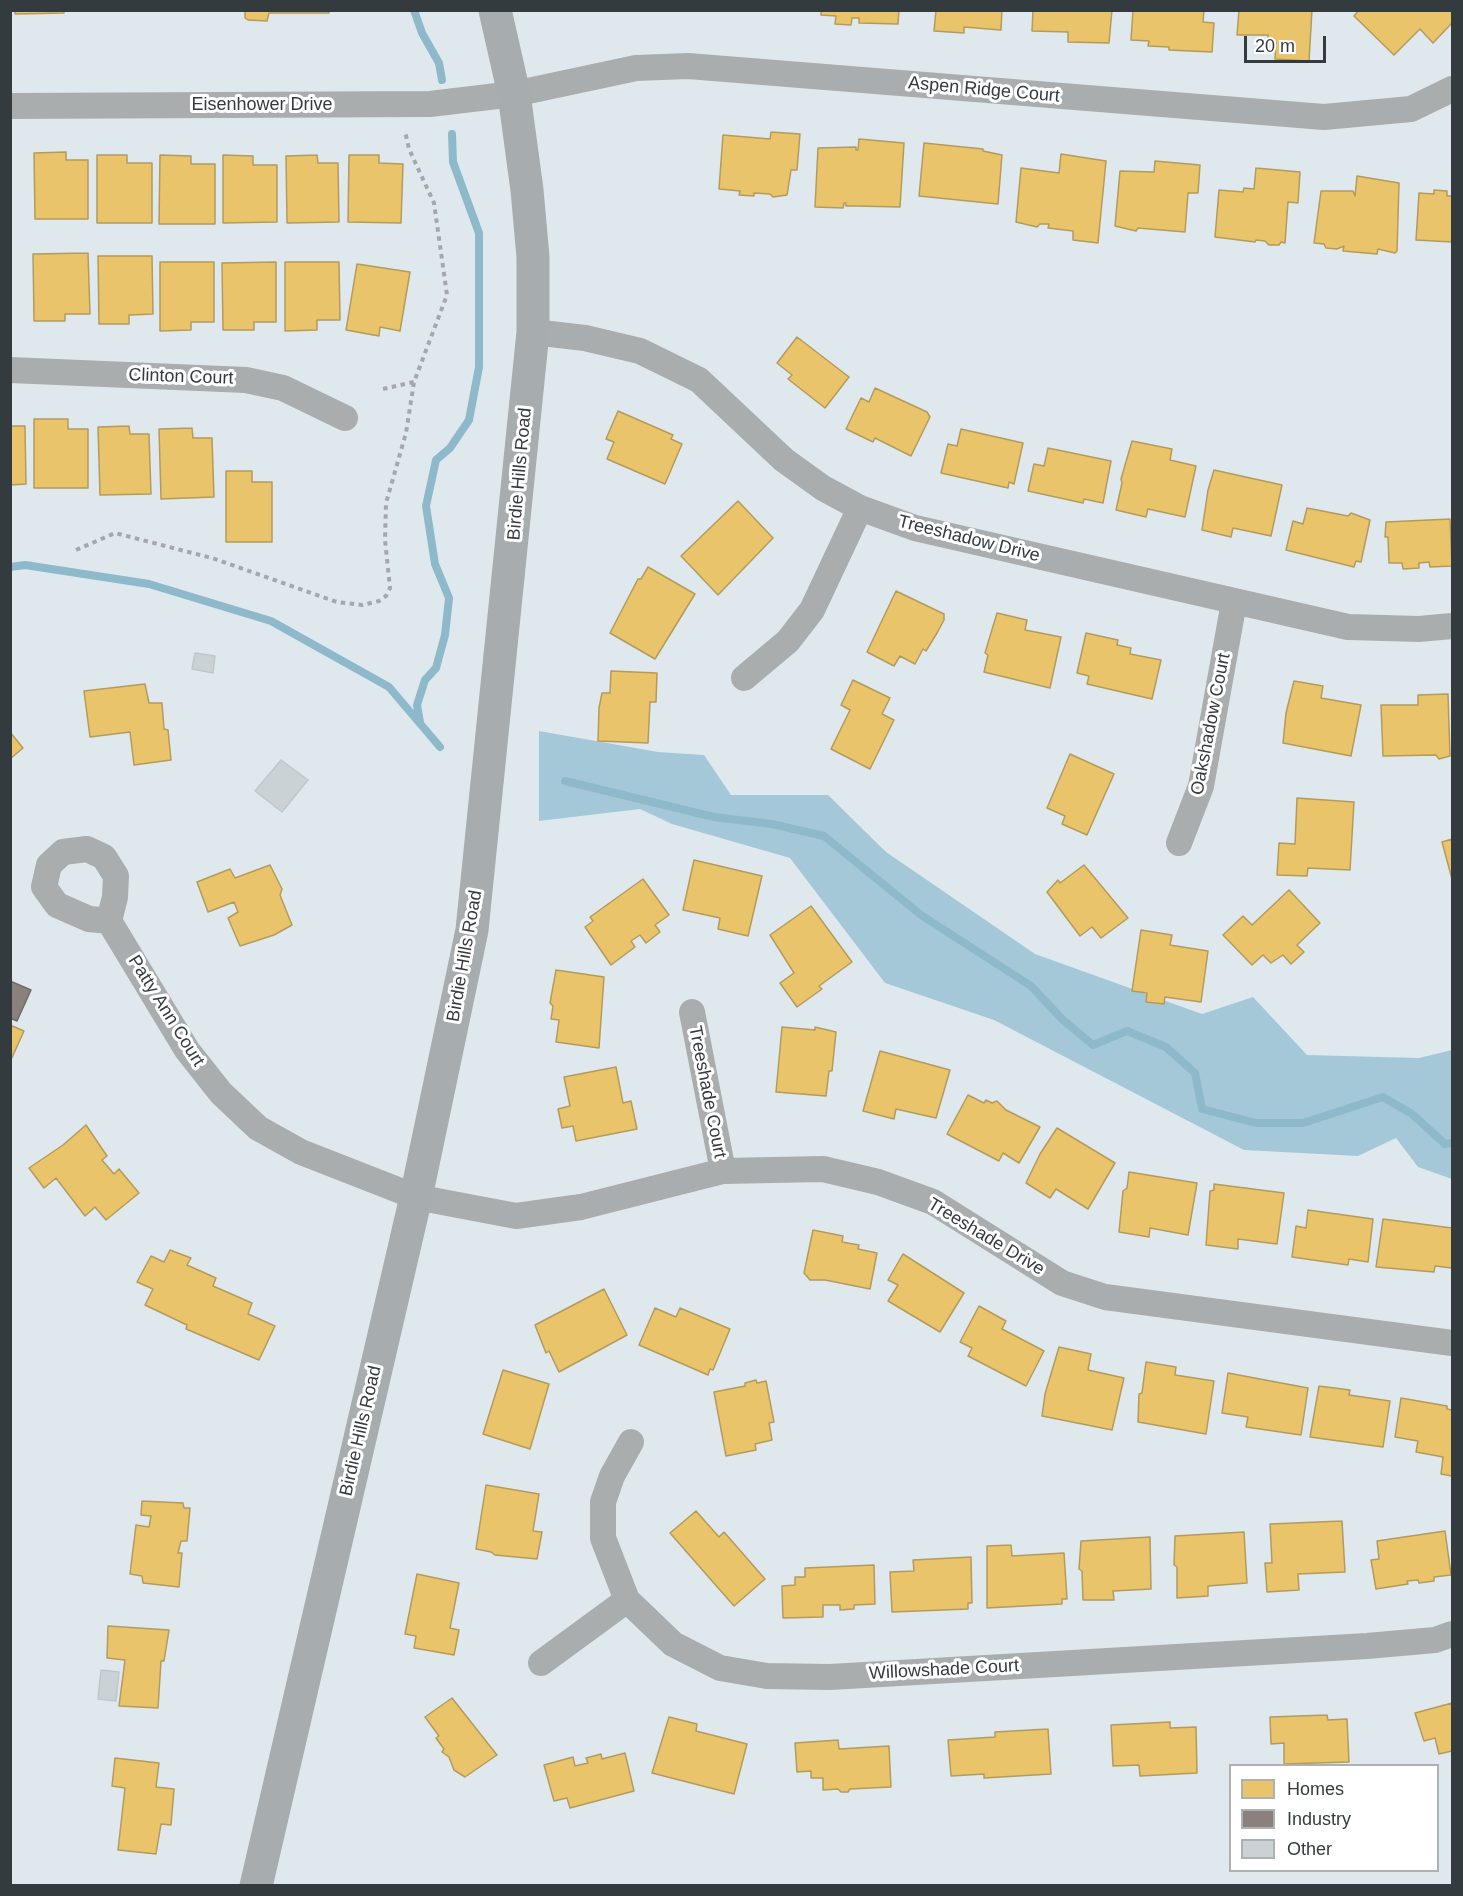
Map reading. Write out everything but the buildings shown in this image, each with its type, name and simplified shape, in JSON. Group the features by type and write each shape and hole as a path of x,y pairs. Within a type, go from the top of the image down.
{"main road":[{"name":"Birdie Hills Road","path":"256,1886 416,1197 472,930 533,332 533,257 514,94 495,10"}],"street":[{"name":"Aspen Ridge Court","path":"514,94 636,68 688,66 1324,117 1411,109 1452,89"},
{"name":"Eisenhower Drive","path":"10,106 430,104 514,94"},
{"name":"Treeshadow Drive","path":"533,332 585,338 640,351 699,380 784,460 823,489 860,508 915,528 1348,627 1419,629 1452,626"},
{"name":"Clinton Court","path":"10,370 246,380 284,388 345,418"},
{"path":"744,678 788,641 812,610 860,508"},
{"name":"Oakshadow Court","path":"1179,843 1202,786 1234,602"},
{"name":"Patty Ann Court","path":"109,921 187,1050 221,1093 258,1128 301,1152 416,1197"},
{"name":"Treeshade Court","path":"692,1012 723,1171"},
{"name":"Treeshade Drive","path":"416,1197 516,1216 581,1207 723,1171 823,1169 878,1182 933,1202 1062,1283 1105,1297 1452,1343"},
{"name":"Willowshade Court","path":"631,1443 612,1476 603,1502 603,1539 627,1600 673,1644 720,1668 767,1676 830,1677 1367,1646 1435,1640 1452,1634"},
{"path":"541,1663 627,1600"}],"path":[{"path":"383,389 414,382"}],"shaded area":[{"path":"539,731 658,752 704,755 731,795 828,795 886,852 1035,954 1202,1014 1253,997 1307,1055 1419,1058 1452,1050 1452,1179 1418,1167 1396,1138 1358,1156 1244,1150 994,1020 885,983 790,858 672,824 640,809 539,821"}],"waterway":[{"path":"414,10 422,33 439,63 442,80"},
{"path":"420,722 417,705 425,680 436,668 445,635 449,598 435,564 426,506 436,460 450,448 469,420 479,367 479,233 453,162 452,134"},
{"path":"10,567 25,565 149,584 271,621 389,687 440,747"},
{"path":"565,781 714,817 772,824 824,836 921,915 1031,986 1063,1020 1093,1045 1127,1031 1166,1047 1195,1073 1202,1109 1256,1123 1303,1123 1383,1097 1412,1114 1445,1144 1452,1143"}]}
